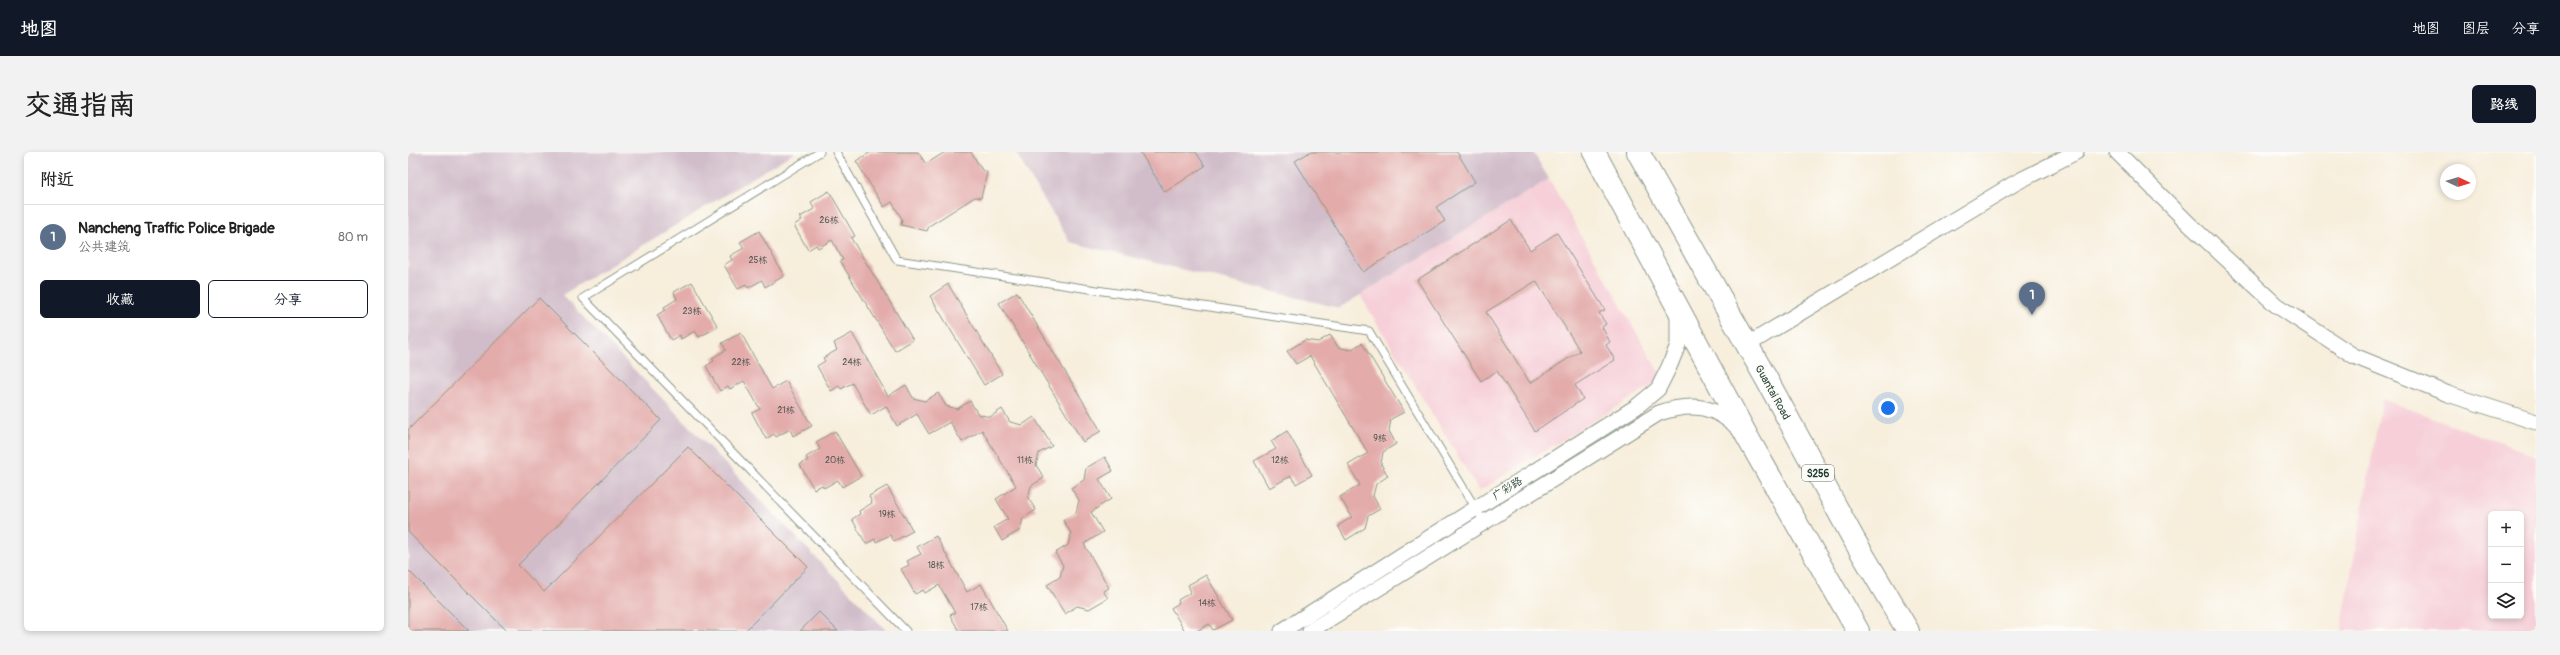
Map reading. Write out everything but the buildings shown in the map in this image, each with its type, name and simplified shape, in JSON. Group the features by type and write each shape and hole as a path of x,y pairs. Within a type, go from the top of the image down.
{"main road":[{"path":"1594,152 1749,440 1858,631"},
{"name":"Guantai Road","path":"1638,152 1747,344 1853,538 1908,631"}],"street":[{"path":"1747,344 2015,183 2076,152"},
{"path":"2117,152 2188,224 2276,305 2348,352 2448,394 2536,422"},
{"name":"广彩路","path":"1282,631 1636,406 1658,389 1678,345 1680,328 1678,308"},
{"name":"广彩路","path":"1310,631 1659,413 1675,408 1695,407 1713,410 1730,421 1749,440"}],"lane":[{"path":"820,152 583,298 906,631"},
{"path":"836,152 897,260 1369,331 1484,522"}],"shaded area":[{"path":"408,152 795,152 562,295 887,631 408,631"},
{"path":"1015,152 1533,152 1549,179 1339,308 1070,242"},
{"path":"1549,179 1663,379 1479,491 1360,295"},
{"path":"2382,399 2536,456 2536,631 2341,631"}],"place":[{"name":"Nancheng Traffic Police Brigade","path":"2032,315"}]}
